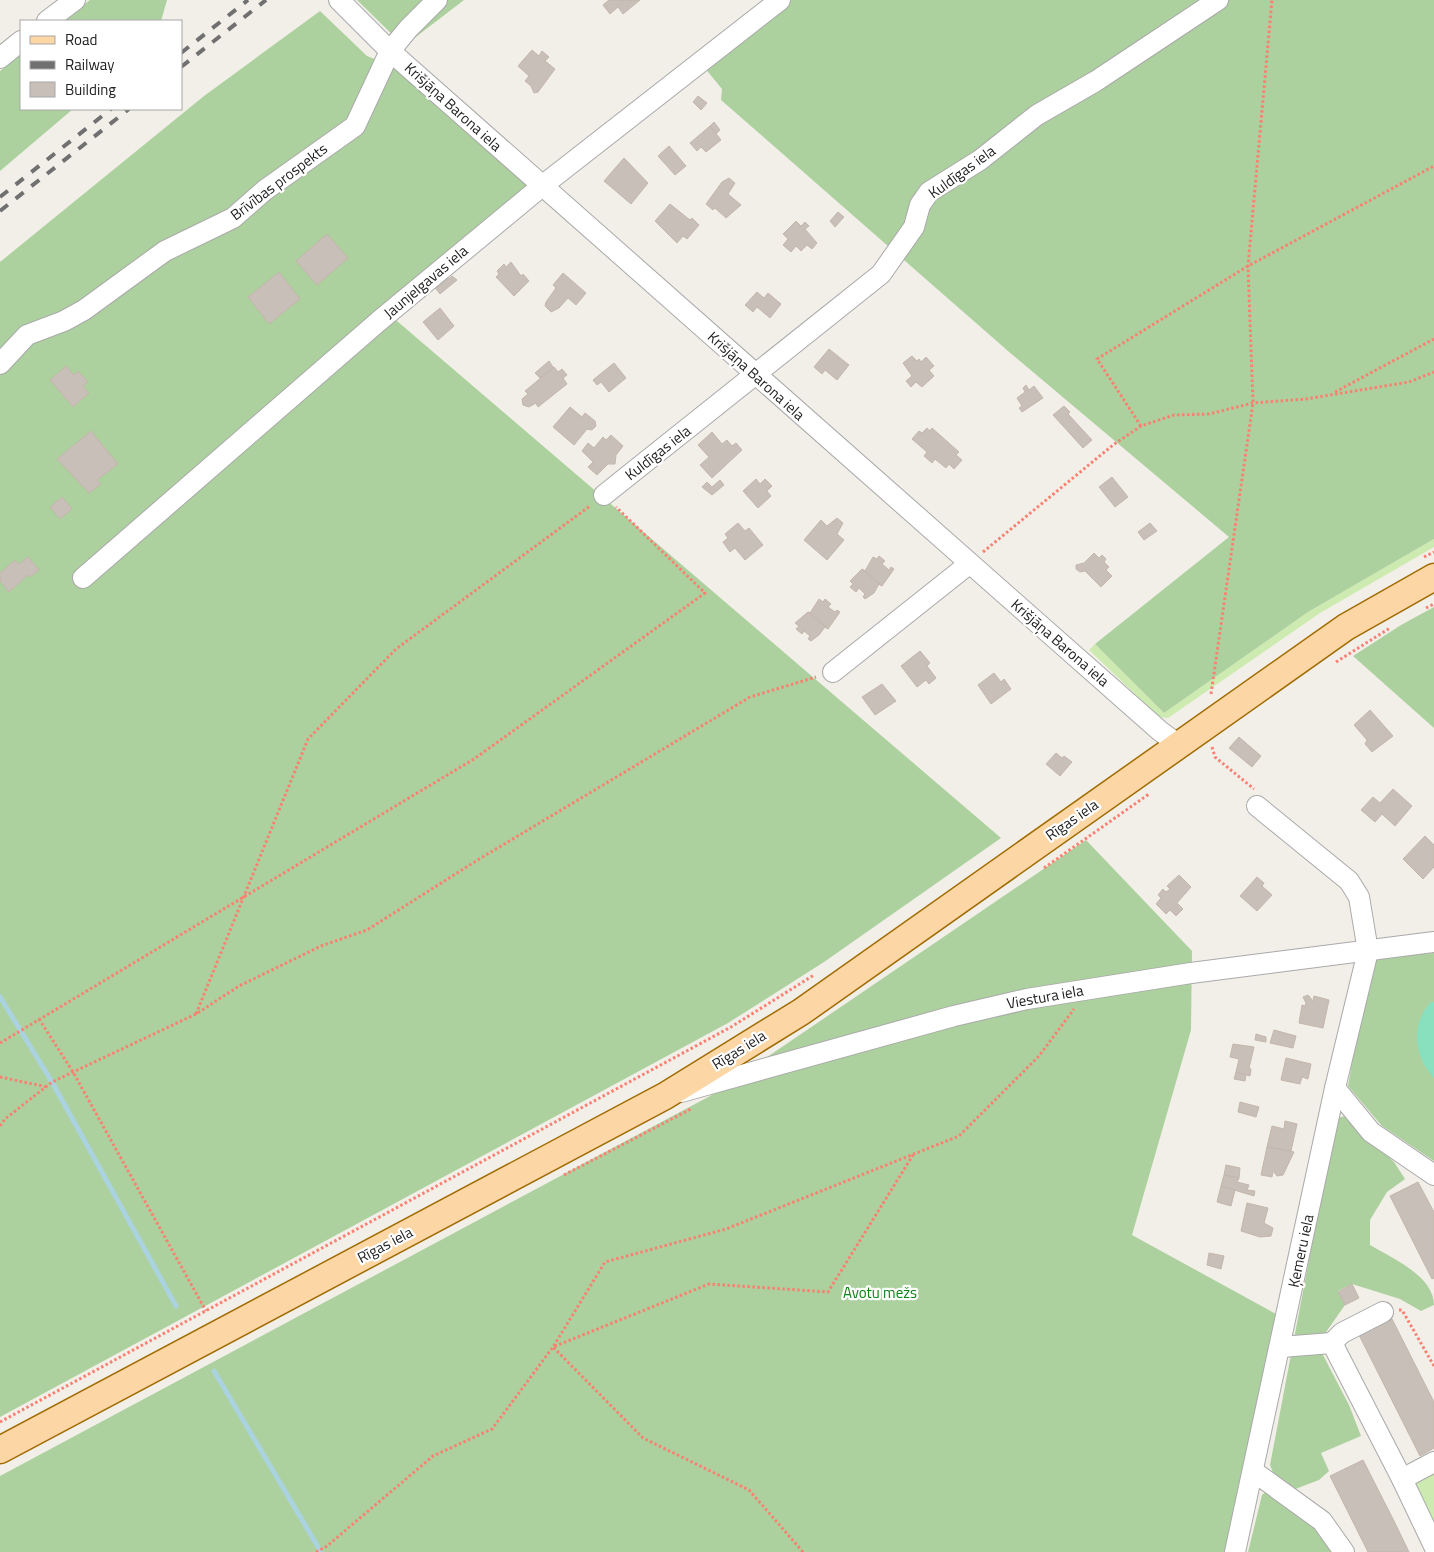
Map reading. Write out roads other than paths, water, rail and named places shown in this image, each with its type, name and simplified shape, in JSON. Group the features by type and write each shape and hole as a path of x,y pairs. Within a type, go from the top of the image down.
{"main road":[{"name":"Rīgas iela","path":"0,1450 665,1096 801,1012 1346,627 1434,577"}],"street":[{"path":"48,20 75,0"},
{"name":"Krišjāņa Barona iela","path":"339,0 390,51 756,376 1160,731 1179,745"},
{"name":"Brīvības prospekts","path":"0,364 27,335 64,321 165,251 233,218 265,190 355,126 390,51 408,29 437,0"},
{"name":"Jaunjelgavas iela","path":"84,578 379,321 542,186 780,0"},
{"name":"Kuldīgas iela","path":"604,495 756,376 881,274 914,227 920,205 929,192 980,160 1038,115 1096,82 1218,0"},
{"path":"0,58 20,42"},
{"path":"833,672 969,564"},
{"path":"1257,806 1349,881 1359,897 1368,951"},
{"name":"Viestura iela","path":"665,1096 954,1016 1027,999 1434,942"},
{"name":"Ķemeru iela","path":"1235,1552 1281,1347 1335,1088 1368,951"},
{"path":"1335,1088 1370,1132 1434,1175"},
{"path":"1281,1347 1332,1343 1342,1333 1383,1312"},
{"path":"1332,1343 1434,1546"},
{"path":"1402,1479 1434,1462"},
{"path":"1253,1470 1322,1521 1344,1552"}],"waterway":[{"path":"0,997 52,1082 176,1306"},
{"path":"214,1371 321,1552"}],"railway":[{"path":"182,52 248,0"},
{"path":"182,66 266,0"},
{"path":"0,197 110,110"},
{"path":"0,211 128,110"}],"park label":[{"name":"Avotu mežs","path":"880,1293"}]}
